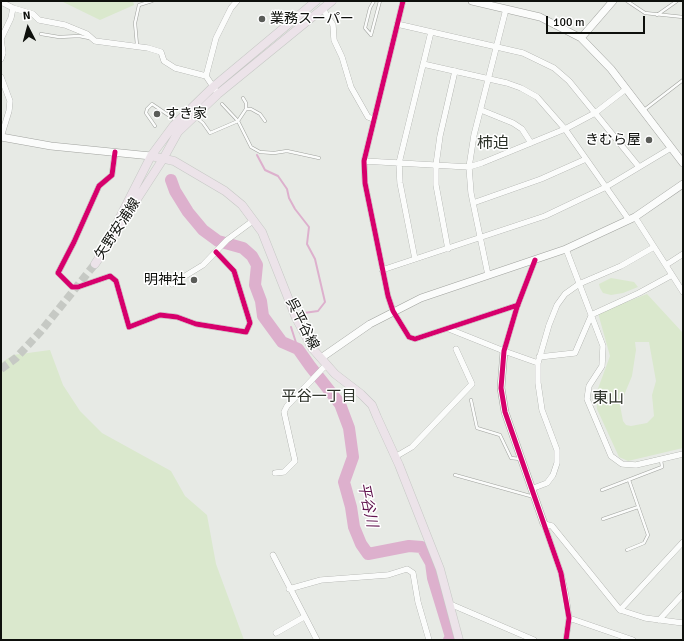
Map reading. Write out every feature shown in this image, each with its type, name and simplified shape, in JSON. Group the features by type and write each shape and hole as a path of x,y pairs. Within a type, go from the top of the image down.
{"main road":[{"name":"矢野安浦線","path":"316,1 213,87 178,121 151,156 95,264 163,159 178,132 218,94 332,1"},
{"name":"呉平谷線","path":"151,156 174,161 225,191 242,205 254,220 265,239 296,318 312,348 324,362 372,405 395,457 440,569 459,640"}],"street":[{"path":"206,76 216,38 231,8 237,1"},
{"path":"403,1 373,119 364,161 365,183 382,270 393,311 409,337 416,339 518,305"},
{"path":"472,1 492,3 506,9 540,17 581,38 599,55 683,163"},
{"path":"1,2 13,8 33,14 39,20 65,25 87,34 89,38 95,41 137,45 161,52 164,61 175,68 206,76 218,94"},
{"path":"581,38 609,3"},
{"path":"1,58 3,54 1,39 11,18 13,8"},
{"path":"323,9 333,25 334,40 342,57 351,87 368,117 373,119"},
{"path":"488,275 473,203 469,167 481,110 506,9"},
{"path":"398,24 523,53 554,68 569,81 639,167"},
{"path":"415,259 401,190 399,163 431,32"},
{"path":"423,64 521,88 537,97 565,129 606,187 654,247 683,292"},
{"path":"448,249 436,185 436,165 440,136 455,72"},
{"path":"1,77 10,101 9,111 1,137 51,146 151,156"},
{"path":"364,161 469,167 565,129 595,113 626,89"},
{"path":"481,110 513,123 522,129 531,143"},
{"path":"382,270 545,216 606,187 672,148"},
{"path":"115,152 112,175 99,186 58,274 72,286 78,287 110,276 116,281 129,327 160,315 177,317 196,324 246,332 250,323 234,271 216,252"},
{"path":"473,203 541,179 586,159"},
{"path":"275,473 284,472 295,461 284,412 287,406 320,372 324,362 370,324 421,298 566,249 632,218 683,184"},
{"path":"172,284 203,265 227,240 254,220"},
{"path":"531,489 547,483 553,475 557,463 557,450 542,410 539,360 556,305 565,294 579,284 621,266 654,247"},
{"path":"566,249 603,346 602,366 589,386 587,399 611,456 622,464 636,465 683,454"},
{"path":"666,265 683,254"},
{"path":"535,260 518,305 504,351 501,388 505,412 561,573 569,618 566,640"},
{"path":"449,329 504,351 539,360 575,353 591,315 640,293 672,275"},
{"path":"395,457 412,447 472,384 456,349"},
{"path":"544,524 552,526 620,610 645,618 683,623"},
{"path":"620,610 683,542"},
{"path":"273,555 289,589 317,640"},
{"path":"289,589 322,580 388,575 408,569 413,573 418,602 429,640"},
{"path":"659,620 683,594"},
{"path":"450,604 534,640"},
{"path":"276,633 304,617"},
{"path":"569,618 633,640"}],"lane":[{"path":"137,45 135,23 139,5 152,1"},
{"path":"374,1 370,8 365,28 371,35 380,1"},
{"path":"627,1 645,13 683,17"},
{"path":"657,15 677,1"},
{"path":"41,34 59,37 79,36 89,38"},
{"path":"643,111 683,80"},
{"path":"195,116 203,123 210,133 238,121 246,109 246,103 243,98"},
{"path":"155,126 146,113 147,108 152,104 178,121"},
{"path":"222,104 238,121 251,147 260,152 274,153 286,151 319,158"},
{"path":"246,109 251,109 260,114 265,121"},
{"path":"471,400 476,428 500,435 511,458 521,459"},
{"path":"602,490 662,467 661,460"},
{"path":"455,475 534,497"},
{"path":"627,550 644,543 648,535 629,480"},
{"path":"603,519 638,506"}],"green space":[{"path":"61,1 133,1 134,5 100,20"},
{"path":"611,278 634,282 638,287 623,293 611,295 603,293 599,284"},
{"path":"647,294 683,333 683,448 628,461 619,457 597,409 596,394 610,356 598,313","holes":["635,342 649,342 656,381 652,395 654,416 647,423 631,426 626,425 623,421 620,405 632,376 636,350"]},
{"path":"50,350 63,385 80,411 102,433 171,471 185,496 207,515 216,564 244,640 1,640 1,363 13,355"}],"waterway":[{"name":"平谷川","path":"257,155 265,170 278,176 287,189 289,198 295,209 309,227 307,244 315,259 325,302 318,311 304,313"},
{"name":"平谷川","path":"171,180 175,191 188,212 203,230 218,241 243,248 252,256 257,265 255,285 261,301 263,316 282,342 298,349 340,404 349,428 353,457 344,482 351,507 354,527 361,544 368,554 409,546 422,547 431,563 433,578 451,637 449,640"},
{"name":"平谷川","path":"291,327 298,349"}],"tunnel":[{"path":"1,369 16,358 41,331 95,264"}],"cycle path":[{"path":"403,1 364,161 365,183 388,296 393,311 409,337 415,339 518,305"},
{"path":"115,152 112,175 99,186 74,242 58,273 72,287 78,287 110,276 116,281 129,327 160,315 177,317 196,324 246,332 250,323 234,271 216,252"},
{"path":"535,260 517,307 504,351 501,388 505,412 561,573 569,618 566,640"}],"place":[{"name":"業務スーパー","path":"262,19"},
{"name":"すき家","path":"157,114"},
{"name":"きむら屋","path":"649,140"},
{"name":"明神社","path":"194,280"}],"district":[{"name":"柿迫","path":"493,144"},
{"name":"平谷一丁目","path":"319,397"},
{"name":"東山","path":"608,399"}]}
